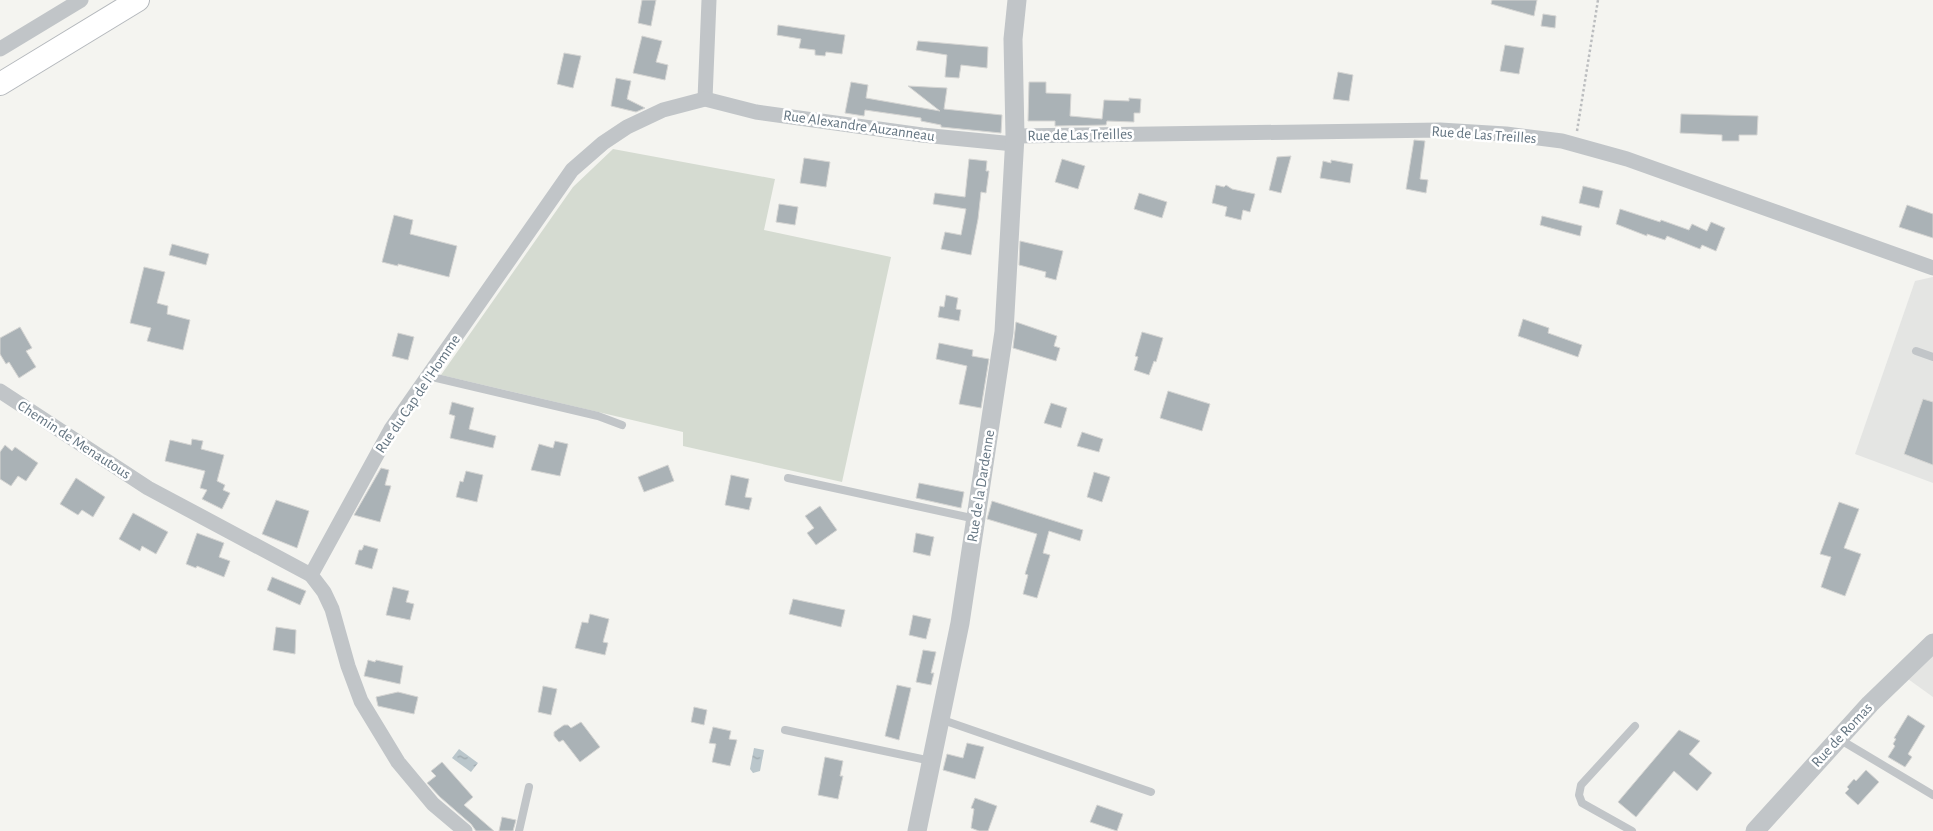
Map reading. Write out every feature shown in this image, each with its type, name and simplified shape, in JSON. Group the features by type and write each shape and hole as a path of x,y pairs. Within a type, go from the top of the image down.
{"main road":[{"path":"0,84 138,0"}],"street":[{"path":"0,48 81,0"},
{"path":"705,99 709,0"},
{"name":"Rue de la Dardenne","path":"917,831 960,623 1004,332 1014,140 1013,39 1017,0"},
{"name":"Rue Alexandre Auzanneau","path":"705,99 756,112 922,134 1014,140"},
{"name":"Rue du Cap de l'Homme","path":"311,575 391,429 572,170 603,143 627,127 663,110 705,99"},
{"name":"Rue de Las Treilles","path":"1014,140 1440,130 1506,134 1574,145 1627,159 1933,268"},
{"name":"Chemin de Menautous","path":"0,392 148,488 212,524 311,575"},
{"path":"311,575 324,592 332,609 348,666 361,701 398,762 433,804 465,831"},
{"name":"Rue de Romas","path":"1755,831 1870,704 1933,643"}],"lane":[{"path":"1916,351 1933,357"},
{"path":"428,376 598,416 622,424"},
{"path":"788,478 976,519"},
{"path":"940,719 1151,792"},
{"path":"1632,831 1582,803 1579,795 1581,785 1635,726"},
{"path":"785,730 931,761"},
{"path":"1839,739 1933,795"},
{"path":"519,831 529,787"}],"path":[{"path":"1574,145 1598,0"}],"shaded area":[{"path":"613,149 775,179 764,230 891,257 842,482 683,446 683,432 441,375 573,187"},
{"path":"1933,277 1933,483 1855,454 1915,281"},
{"path":"1933,649 1933,697 1908,679"}],"water":[{"path":"754,748 764,750 760,771 753,773 750,769"},
{"path":"459,749 478,763 471,772 452,758"}],"building":[{"path":"642,0 656,0 651,26 638,23"},
{"path":"1492,0 1537,0 1534,16 1491,4"},
{"path":"1543,14 1556,16 1555,28 1541,26"},
{"path":"778,25 845,35 842,54 826,52 825,56 815,55 815,50 799,48 801,39 777,35"},
{"path":"642,36 662,41 656,62 668,65 665,80 633,73"},
{"path":"918,41 988,47 987,68 961,65 959,78 945,77 947,55 916,50"},
{"path":"1505,45 1524,48 1519,74 1500,71"},
{"path":"564,53 581,56 573,88 557,84"},
{"path":"1338,72 1353,75 1349,101 1333,99"},
{"path":"616,78 631,81 627,99 645,108 636,112 611,106"},
{"path":"851,82 868,85 866,98 940,111 908,86 947,88 944,109 1002,115 1001,133 941,127 941,125 921,121 921,118 865,110 864,116 845,113"},
{"path":"1029,82 1046,82 1046,93 1071,94 1070,116 1102,119 1104,100 1129,101 1129,98 1141,99 1140,113 1134,113 1134,122 1107,121 1106,125 1055,126 1055,121 1028,121"},
{"path":"1681,114 1758,116 1757,135 1739,135 1739,141 1722,141 1722,135 1680,133"},
{"path":"1414,140 1425,141 1420,179 1428,180 1426,193 1406,189"},
{"path":"1291,156 1281,193 1269,190 1277,157"},
{"path":"804,158 830,162 826,187 800,183"},
{"path":"969,159 987,161 986,171 989,171 986,193 981,192 971,255 941,249 945,232 961,235 966,209 933,204 935,193 965,197"},
{"path":"1062,159 1085,166 1078,189 1055,182"},
{"path":"1331,160 1353,164 1350,183 1320,178 1323,161 1331,163"},
{"path":"1216,185 1224,187 1226,185 1232,189 1255,194 1250,212 1243,210 1241,220 1225,216 1227,207 1212,203"},
{"path":"1583,186 1603,191 1599,208 1579,203"},
{"path":"1139,193 1167,202 1162,218 1134,209"},
{"path":"779,204 798,207 795,225 776,222"},
{"path":"1907,205 1933,214 1933,238 1899,227"},
{"path":"1620,209 1689,230 1692,224 1707,231 1711,222 1725,228 1716,251 1702,245 1700,249 1667,236 1665,240 1647,234 1647,236 1616,224"},
{"path":"394,215 413,220 410,234 457,246 449,277 398,264 398,266 382,262"},
{"path":"1542,216 1582,226 1580,236 1540,225"},
{"path":"1020,241 1063,251 1056,280 1045,277 1046,272 1019,265"},
{"path":"172,244 209,254 206,265 169,255"},
{"path":"144,267 165,272 157,303 168,306 167,314 190,320 183,350 147,341 151,328 130,323"},
{"path":"946,295 958,298 956,309 961,310 959,321 938,317 940,306 944,307"},
{"path":"1523,319 1549,328 1548,333 1582,345 1578,357 1518,336"},
{"path":"1016,322 1057,336 1054,346 1060,348 1056,361 1013,348"},
{"path":"20,327 32,348 26,351 36,367 19,378 9,362 6,364 0,354 0,338"},
{"path":"1142,332 1163,338 1156,362 1154,361 1149,375 1134,370 1138,357 1135,356"},
{"path":"398,333 414,337 408,360 392,356"},
{"path":"939,343 973,350 972,356 989,359 981,408 959,404 967,366 936,359"},
{"path":"1168,391 1210,404 1202,431 1160,418"},
{"path":"1923,399 1933,402 1933,465 1904,454"},
{"path":"452,402 474,408 469,429 496,436 493,448 450,438 455,416 449,414"},
{"path":"1051,403 1067,408 1061,428 1044,423"},
{"path":"1082,432 1103,439 1099,452 1077,446"},
{"path":"192,439 203,441 201,449 224,455 217,481 225,485 223,490 230,493 222,509 202,499 207,490 200,488 205,471 165,461 170,440 191,445"},
{"path":"555,441 568,444 560,476 531,470 539,444 553,448"},
{"path":"5,445 12,451 15,447 38,463 26,481 18,476 11,486 0,479 0,452"},
{"path":"668,465 674,481 644,492 638,477"},
{"path":"381,468 389,470 385,485 391,486 380,522 354,515"},
{"path":"466,471 483,475 477,502 456,497 460,481 463,482"},
{"path":"1094,472 1110,477 1102,502 1087,497"},
{"path":"731,475 749,479 745,497 752,498 749,510 725,505"},
{"path":"76,478 105,497 93,517 82,510 78,515 60,504"},
{"path":"919,483 964,492 961,508 916,498"},
{"path":"276,500 309,511 297,548 262,534"},
{"path":"992,501 1083,530 1080,541 1049,531 1043,553 1050,555 1037,598 1023,594 1028,575 1025,574 1037,534 987,519"},
{"path":"1839,502 1859,509 1844,548 1861,554 1845,596 1821,587 1831,557 1820,554"},
{"path":"820,506 837,530 816,545 807,533 814,528 805,516"},
{"path":"133,513 168,532 156,554 142,546 140,551 119,539"},
{"path":"197,533 224,543 219,557 230,561 224,577 197,566 196,568 186,564"},
{"path":"916,533 934,537 930,556 913,552"},
{"path":"364,545 378,549 372,569 355,564 359,550 362,550"},
{"path":"272,577 306,591 300,605 267,590"},
{"path":"393,587 409,591 406,602 414,604 410,620 386,615"},
{"path":"793,599 845,610 841,627 789,614"},
{"path":"590,614 609,619 603,642 608,643 605,655 575,648 582,622 588,623"},
{"path":"913,615 931,619 926,639 909,635"},
{"path":"276,627 296,630 295,654 273,650"},
{"path":"923,650 936,652 931,673 934,673 931,685 916,682"},
{"path":"368,660 403,666 400,684 364,676"},
{"path":"897,685 911,688 899,740 885,736"},
{"path":"543,686 557,689 551,715 538,712"},
{"path":"398,692 418,697 414,714 378,706 376,697"},
{"path":"694,707 707,710 704,725 691,722"},
{"path":"1908,715 1925,726 1908,754 1912,757 1905,767 1888,757 1895,746 1893,744 1896,739 1894,738"},
{"path":"581,722 600,747 580,762 563,740 559,742 554,736 554,732 564,725 568,725 571,728"},
{"path":"713,727 731,731 729,739 737,740 730,766 712,762 716,744 709,743"},
{"path":"1679,730 1700,741 1689,754 1712,773 1697,791 1674,771 1636,817 1618,802"},
{"path":"967,743 984,747 975,779 943,770 947,754 963,758"},
{"path":"825,757 843,761 840,776 843,776 838,799 818,795"},
{"path":"442,762 473,797 464,805 494,831 476,831 471,824 427,783 436,776 431,771"},
{"path":"1866,770 1879,782 1858,805 1845,793 1849,789 1847,787 1854,779 1856,781"},
{"path":"975,798 997,806 988,831 979,831 971,828 974,809 971,808"},
{"path":"1097,805 1123,814 1117,831 1090,822"},
{"path":"502,817 516,820 513,831 499,831"}]}
